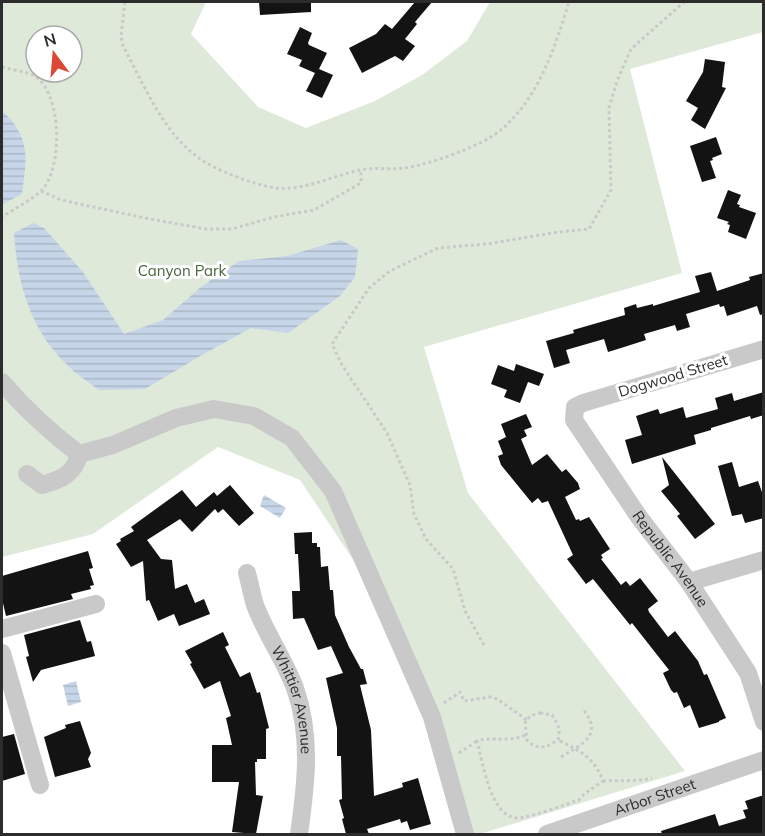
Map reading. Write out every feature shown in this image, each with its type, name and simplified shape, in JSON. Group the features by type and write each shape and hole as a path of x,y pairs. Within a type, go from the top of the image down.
{"street":[{"name":"Dogwood Street","path":"583,403 764,349"},
{"path":"2,382 43,426 80,454"},
{"name":"Republic Avenue","path":"583,403 575,407 574,420 639,517 689,582 748,674 764,722"},
{"path":"80,454 113,445 176,418 214,409 254,416 292,438 333,491 430,712 465,834"},
{"path":"27,474 42,485 60,480 70,473 80,454"},
{"path":"689,582 764,560"},
{"name":"Whittier Avenue","path":"247,573 255,604 296,690 304,724 306,784 299,834"},
{"path":"2,629 96,604"},
{"path":"2,653 9,710 40,785"},
{"name":"Arbor Street","path":"548,834 764,760"}],"path":[{"path":"125,2 120,36 123,46 165,122 180,143 201,159 229,174 275,188 294,187 361,170 405,168 440,159 500,131 524,106 542,73 569,2"},
{"path":"484,645 465,611 453,569 426,539 414,514 410,485 387,433 342,365 332,344 369,288 390,271 438,248 487,244 589,229 610,190 609,108 617,81 631,49 684,2"},
{"path":"2,67 34,75 46,88 56,118 56,148 49,179 41,191 2,217"},
{"path":"41,191 61,200 145,218 206,229 232,229 274,217 314,210 361,183 361,170"},
{"path":"430,712 460,692 464,701 490,696 527,720"},
{"path":"561,757 582,745 591,735 591,722 582,708"},
{"path":"540,713 552,715 558,724 560,733 558,740 540,748 534,747 525,735 527,720 530,716 540,713"},
{"path":"525,735 510,739 491,737 477,741 495,803 504,814 518,818 579,800 603,781 620,779 642,781 652,778"},
{"path":"558,740 598,766 603,781"}],"green space":[{"name":"Canyon Park","path":"2,2 206,2 191,34 258,107 306,128 375,101 422,75 467,41 490,2 763,2 763,32 630,69 682,273 424,347 468,493 685,771 474,834 440,715 394,621 300,480 218,447 93,534 2,557"}],"water":[{"path":"2,111 18,130 26,159 22,194 3,204 2,203"},
{"path":"33,223 44,228 83,272 124,334 163,320 201,287 239,261 287,256 341,240 358,249 355,277 340,296 288,333 251,328 145,389 99,390 66,364 54,350 43,336 28,304 18,269 14,233"},
{"path":"264,495 286,508 280,518 260,506"},
{"path":"76,681 81,702 68,706 63,685"}],"building":[{"path":"259,2 311,2 311,12 260,15"},
{"path":"415,2 432,2 415,22 417,24 405,39 415,46 403,61 395,56 362,73 349,48 376,34 385,24 392,29"},
{"path":"300,27 312,33 309,45 327,53 319,69 333,75 322,98 306,91 315,73 299,66 302,60 287,54"},
{"path":"705,59 725,62 722,87 726,88 705,129 691,120 698,108 686,101 703,72"},
{"path":"716,137 722,154 710,161 716,178 702,182 690,146"},
{"path":"728,190 741,195 737,204 740,205 739,207 756,213 746,239 728,232 729,222 717,218"},
{"path":"711,272 717,291 764,273 764,314 760,315 757,306 727,316 724,306 720,307 719,304 686,314 690,327 677,331 675,325 644,334 646,340 608,352 604,339 566,350 570,363 554,368 546,341 574,333 573,330 625,315 624,308 636,304 637,308 653,304 653,306 700,292 695,276"},
{"path":"516,364 544,374 539,386 528,382 520,403 504,397 507,390 491,384 498,365 514,371"},
{"path":"764,392 764,415 751,419 750,416 711,428 711,430 694,435 696,444 632,464 625,440 642,435 636,416 658,409 660,414 683,407 686,418 718,409 715,398 732,393 734,401"},
{"path":"526,414 532,427 524,430 527,436 521,439 532,465 547,454 562,472 566,469 578,483 580,489 565,497 576,520 580,521 589,517 610,549 601,555 603,558 601,559 621,585 626,581 630,586 640,578 658,601 648,609 649,612 668,637 675,631 698,661 704,675 707,674 726,718 699,728 690,705 684,708 677,692 674,693 671,690 663,673 669,670 593,579 586,584 567,559 573,555 548,501 542,503 538,498 532,503 501,465 498,456 503,454 498,441 506,437 501,424"},
{"path":"662,457 715,524 695,539 677,516 680,514 661,491 669,485"},
{"path":"732,462 739,487 758,481 764,498 764,518 745,523 742,514 732,516 718,466"},
{"path":"230,485 254,513 239,526 223,509 218,513 215,509 192,532 180,519 147,540 161,559 172,560 175,589 187,584 195,603 204,599 210,614 179,626 174,614 158,621 149,600 146,601 143,561 131,567 116,544 134,531 131,527 182,490 196,507 214,492 217,496"},
{"path":"312,532 312,543 317,543 317,547 320,547 321,567 328,566 335,615 349,647 363,669 367,684 360,685 371,730 374,796 403,787 402,783 418,778 431,824 410,830 407,821 401,823 400,819 367,829 369,834 346,834 339,800 342,799 341,756 337,756 337,728 326,678 343,673 331,646 318,650 304,618 293,619 292,591 300,591 298,554 295,554 294,533"},
{"path":"88,551 93,568 89,569 94,585 90,586 91,589 71,594 73,599 6,616 2,599 2,576"},
{"path":"80,620 87,642 91,641 95,656 41,670 33,682 26,657 29,656 24,635"},
{"path":"223,632 229,645 225,647 240,677 250,672 257,693 260,692 269,728 266,729 266,759 257,759 255,762 256,795 263,796 256,834 232,832 239,782 212,782 212,745 232,745 226,718 231,716 220,681 204,689 185,651"},
{"path":"80,721 91,753 88,759 91,767 55,777 44,737 66,728 65,725"},
{"path":"14,734 25,774 2,781 2,737"},
{"path":"764,795 764,834 662,834 661,831 715,814 719,826 746,818 743,810 748,809 745,801"}]}
